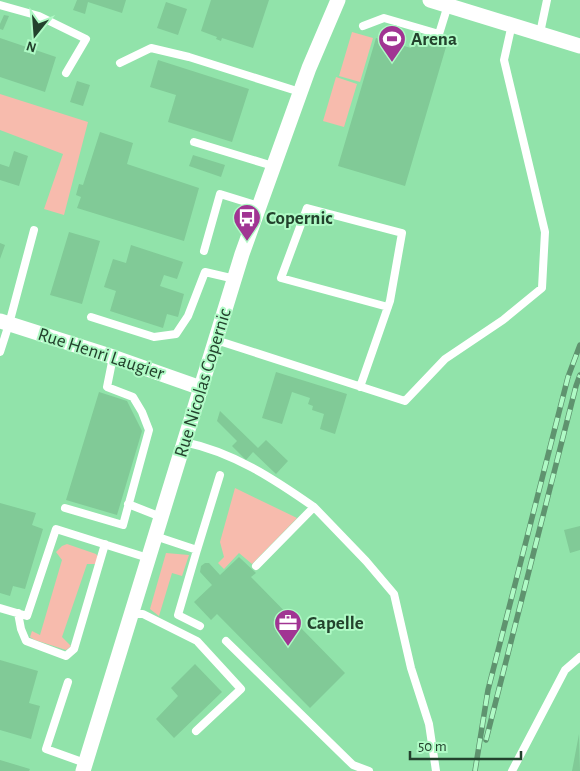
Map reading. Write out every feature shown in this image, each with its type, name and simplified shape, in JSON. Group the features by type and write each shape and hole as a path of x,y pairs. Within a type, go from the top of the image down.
{"street":[{"name":"Rue Nicolas Copernic","path":"84,767 259,206 300,92 338,0"},
{"path":"430,0 580,46"},
{"name":"Rue Henri Laugier","path":"5,323 113,357 201,388"}],"lane":[{"path":"540,33 547,0"},
{"path":"0,5 39,16 86,39 66,73"},
{"path":"364,26 384,18 439,34 448,5"},
{"path":"216,340 405,401 445,359 503,320 542,288 545,232 504,60 512,24"},
{"path":"120,63 151,48 189,57 300,92"},
{"path":"194,142 273,166"},
{"path":"204,251 220,194 259,206"},
{"path":"360,388 388,307 402,233 306,208 281,278 388,307"},
{"path":"0,352 5,323 34,230"},
{"path":"91,317 154,337 176,334 188,316 205,272 235,279"},
{"path":"66,508 123,525 149,430 142,412 132,397 107,387 113,357"},
{"path":"184,442 219,451 269,476 314,507 366,561 394,594 411,668 428,724 436,771"},
{"path":"200,626 178,615 220,475"},
{"path":"128,504 161,516"},
{"path":"256,566 314,507"},
{"path":"0,608 27,616 56,529 148,558"},
{"path":"155,536 197,550"},
{"path":"18,613 21,629 26,641 66,656 74,649 105,544"},
{"path":"131,614 142,614 196,641 241,689 196,731"},
{"path":"226,641 353,765 369,771"},
{"path":"512,771 565,670 580,657"},
{"path":"68,682 46,749 84,767"}],"shaded area":[{"path":"0,0 580,0 580,771 0,771"},
{"path":"352,32 373,38 360,82 339,76"},
{"path":"336,77 357,84 344,127 323,121"},
{"path":"0,94 88,122 64,215 44,209 63,154 0,130"},
{"path":"235,488 297,518 252,564 239,553 224,569 218,563 224,557 220,542"},
{"path":"67,544 96,554 98,557 96,564 87,564 62,637 71,646 66,650 30,637 32,631 40,635 62,560 56,552"},
{"path":"166,553 189,555 182,576 172,573 159,616 150,609"}],"building":[{"path":"77,0 126,0 122,13 88,2 85,14 73,10"},
{"path":"211,0 269,0 253,48 222,38 221,41 216,39 217,37 201,31"},
{"path":"166,2 187,9 178,35 157,28"},
{"path":"4,15 9,16 3,30 0,29 0,24"},
{"path":"414,37 446,47 405,186 338,166 376,38 411,48"},
{"path":"0,38 56,57 45,92 0,77"},
{"path":"158,60 249,89 232,142 168,122 176,95 150,87"},
{"path":"77,81 90,85 83,106 70,102"},
{"path":"100,132 133,143 127,164 199,188 184,241 77,208 81,197 76,195 79,184 83,185"},
{"path":"14,151 28,156 19,186 0,180 0,164 9,167"},
{"path":"193,155 225,165 221,177 189,166"},
{"path":"69,232 100,241 82,304 50,295"},
{"path":"0,243 5,245 0,259"},
{"path":"131,245 183,262 177,279 164,275 160,286 184,294 178,317 167,314 163,328 110,311 116,291 104,287 113,259 126,263"},
{"path":"276,372 347,394 335,434 320,429 324,414 312,410 313,406 308,404 310,398 292,392 282,424 262,418"},
{"path":"99,392 127,401 142,431 117,515 66,500"},
{"path":"220,411 258,448 266,440 288,461 276,474 253,452 246,460 232,446 237,441 217,421"},
{"path":"0,503 36,513 32,525 43,529 25,589 13,586 10,596 0,593"},
{"path":"580,526 580,550 570,553 564,530"},
{"path":"239,557 256,573 251,577 345,673 310,708 217,614 211,620 194,602 212,585 200,572 201,566 209,563 220,575"},
{"path":"0,660 38,671 29,703 40,706 31,739 0,730"},
{"path":"195,664 222,692 174,738 156,719 178,696 171,688"},
{"path":"579,734 580,771 572,771"},
{"path":"0,760 30,769 29,771 0,771"}],"railway":[{"path":"475,771 488,690 568,377 580,345"},
{"path":"486,740 580,375"}],"place":[{"name":"Arena","path":"392,63"},
{"name":"Copernic","path":"247,242"},
{"name":"Capelle","path":"288,647"}]}
